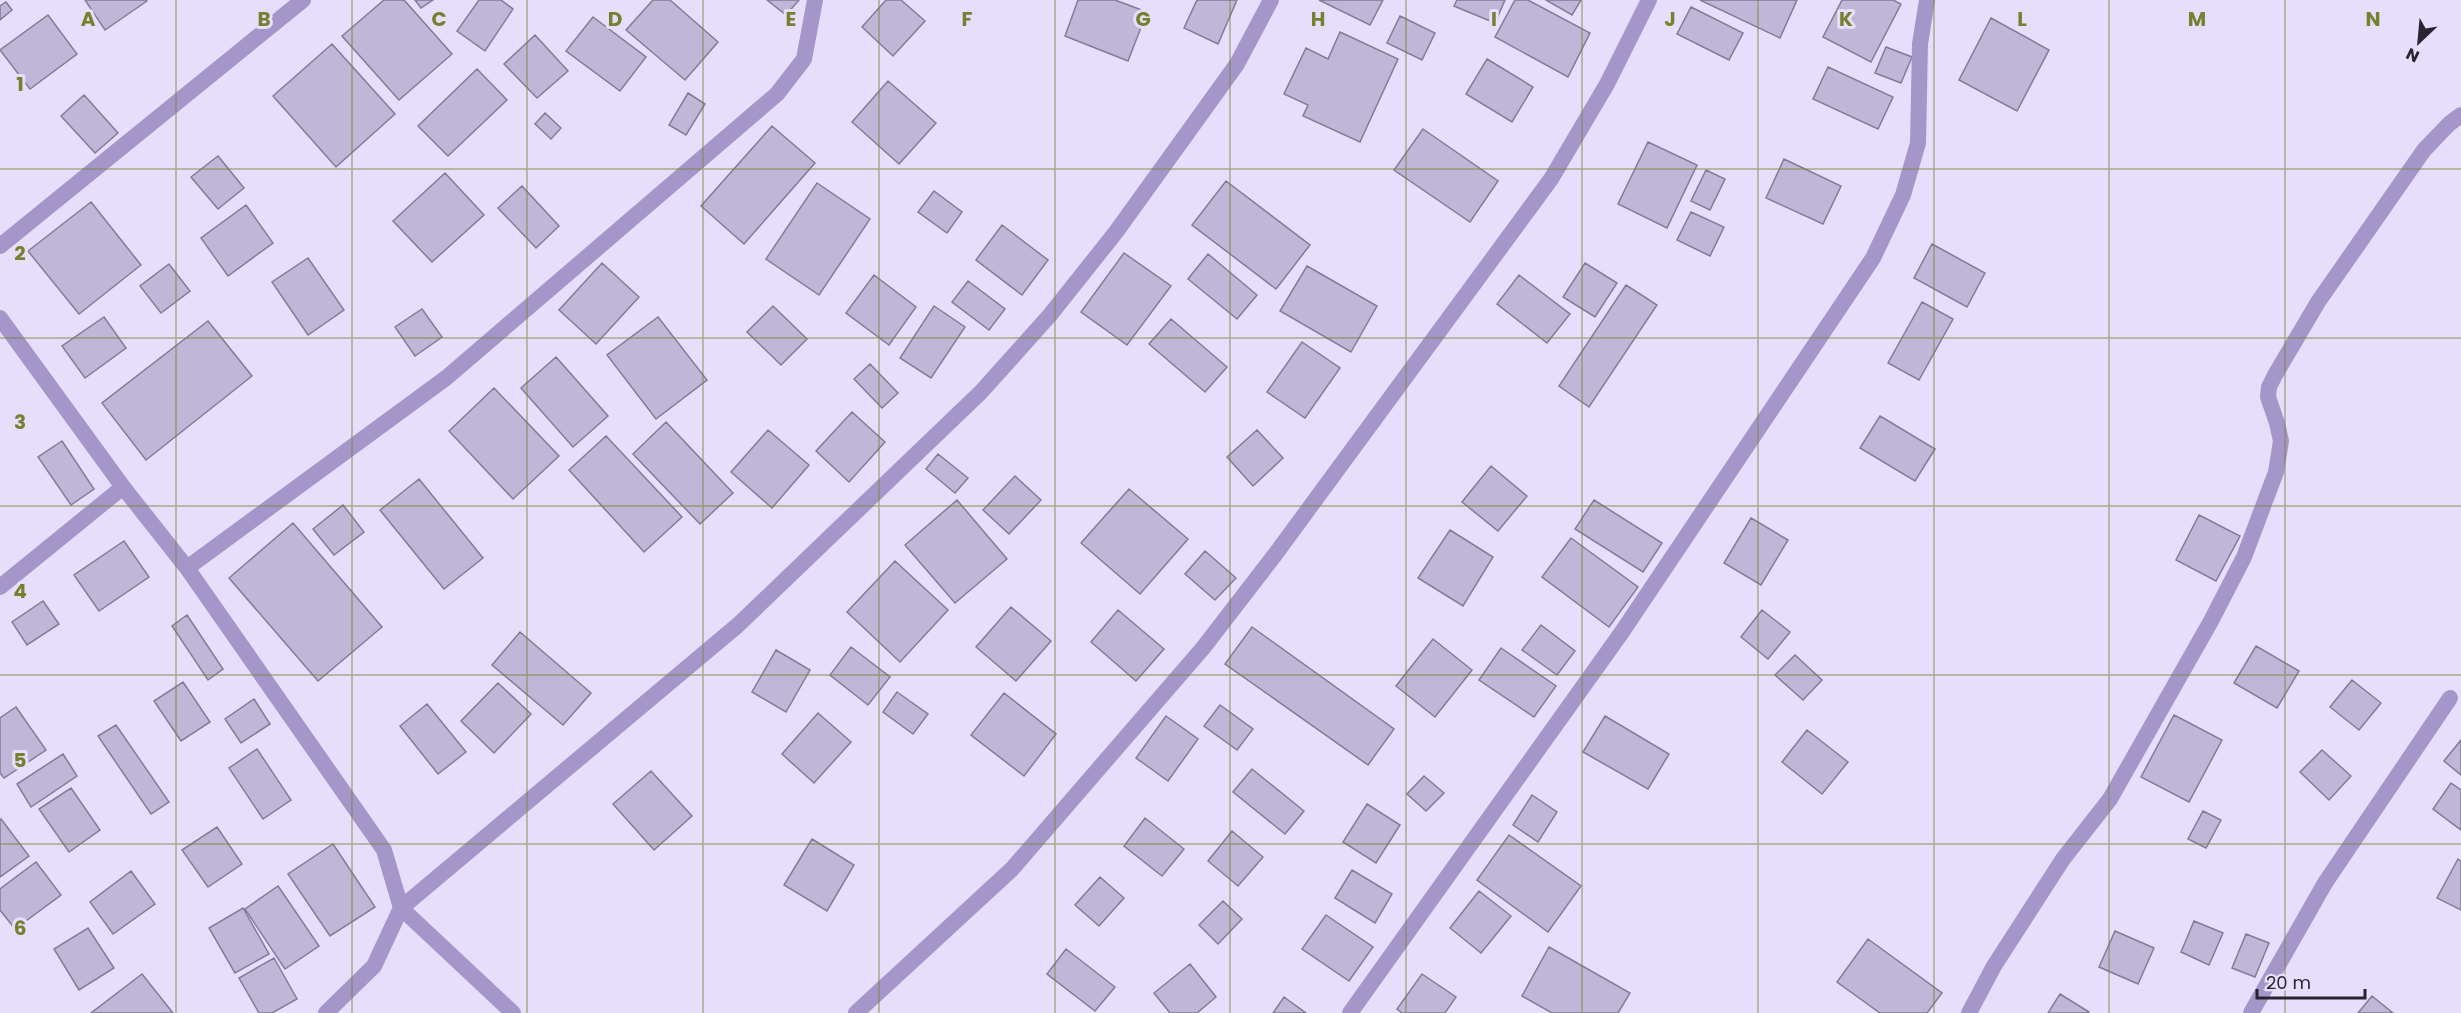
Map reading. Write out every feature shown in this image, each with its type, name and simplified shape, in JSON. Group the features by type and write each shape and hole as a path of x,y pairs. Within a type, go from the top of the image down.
{"street":[{"path":"0,246 303,0"},
{"path":"187,568 446,378 777,94 804,59 815,0"},
{"path":"326,1013 374,966 401,908 738,625 981,392 1050,315 1137,203 1237,64 1271,0"},
{"path":"856,1013 1012,869 1203,648 1274,556 1551,179 1607,84 1649,0"},
{"path":"1350,1013 1622,632 1873,258 1903,195 1918,143 1920,44 1927,0"},
{"path":"1969,1013 1994,966 2063,859 2110,799 2211,621 2244,557 2276,472 2281,441 2268,397 2269,387 2275,375 2318,302 2424,150 2461,115"},
{"path":"0,318 123,487 187,568 384,850 401,908 513,1013"},
{"path":"0,587 123,487"},
{"path":"2251,1013 2325,884 2450,698"}],"building":[{"path":"85,0 146,0 147,1 105,30"},
{"path":"384,0 404,0 452,54 399,100 342,36"},
{"path":"415,0 433,0 421,8"},
{"path":"479,0 501,0 513,9 485,51 457,31"},
{"path":"653,0 670,0 718,42 685,80 626,30"},
{"path":"767,0 799,0 786,15"},
{"path":"886,0 901,0 925,21 893,56 862,27"},
{"path":"1078,0 1115,0 1147,12 1128,61 1065,36"},
{"path":"1197,0 1237,0 1218,44 1184,28"},
{"path":"1319,0 1383,0 1370,25"},
{"path":"1457,0 1505,0 1495,23 1454,6"},
{"path":"1515,0 1528,0 1590,33 1568,77 1495,37"},
{"path":"1546,0 1581,0 1572,15"},
{"path":"1700,0 1797,0 1780,38"},
{"path":"1842,0 1893,0 1901,4 1871,62 1823,37"},
{"path":"6,2 12,10 0,20 0,6"},
{"path":"1691,7 1743,33 1729,60 1677,34"},
{"path":"48,15 77,54 30,89 0,50"},
{"path":"1400,16 1435,33 1422,60 1387,43"},
{"path":"593,17 646,57 620,91 566,51"},
{"path":"1991,18 2049,50 2017,111 1959,80"},
{"path":"1340,32 1398,59 1360,142 1303,116 1308,105 1284,94 1306,48 1328,59"},
{"path":"535,35 568,71 537,98 504,64"},
{"path":"332,44 395,114 336,167 273,96"},
{"path":"1886,47 1912,57 1901,83 1875,73"},
{"path":"1487,59 1533,87 1512,122 1466,94"},
{"path":"1828,67 1893,97 1878,129 1813,99"},
{"path":"477,69 507,100 448,156 418,126"},
{"path":"888,81 936,123 899,164 852,122"},
{"path":"688,93 705,104 686,135 669,125"},
{"path":"84,95 118,133 95,153 61,116"},
{"path":"545,113 561,128 551,139 535,124"},
{"path":"772,126 815,163 744,244 701,206"},
{"path":"1423,129 1498,181 1470,222 1394,170"},
{"path":"1648,142 1697,165 1667,228 1618,204"},
{"path":"218,156 244,188 218,209 191,177"},
{"path":"1784,159 1841,186 1823,224 1766,198"},
{"path":"1706,170 1725,179 1710,210 1691,201"},
{"path":"445,173 484,215 432,262 393,221"},
{"path":"1226,181 1310,245 1276,289 1192,225"},
{"path":"817,183 870,219 819,295 766,259"},
{"path":"522,186 559,226 536,248 498,208"},
{"path":"934,191 962,212 947,233 918,212"},
{"path":"91,202 141,265 79,314 28,251"},
{"path":"246,205 273,243 228,276 201,238"},
{"path":"1691,212 1724,227 1710,256 1677,240"},
{"path":"1002,225 1048,260 1022,295 976,260"},
{"path":"1932,244 1985,273 1967,307 1914,278"},
{"path":"1124,253 1171,286 1127,345 1081,312"},
{"path":"1208,254 1257,295 1237,319 1188,279"},
{"path":"308,258 344,310 308,335 272,282"},
{"path":"602,263 639,297 596,344 559,310"},
{"path":"1585,263 1617,283 1595,317 1563,297"},
{"path":"169,264 190,291 161,313 140,286"},
{"path":"1307,266 1377,306 1351,352 1280,311"},
{"path":"874,275 916,307 889,345 846,313"},
{"path":"1519,275 1570,314 1547,343 1497,304"},
{"path":"968,281 1005,309 989,330 952,302"},
{"path":"1626,285 1657,305 1589,407 1559,386"},
{"path":"1922,302 1953,319 1919,380 1888,363"},
{"path":"773,306 807,339 781,365 747,332"},
{"path":"934,306 965,327 931,378 900,358"},
{"path":"422,309 442,337 415,356 395,327"},
{"path":"104,317 126,348 85,378 62,346"},
{"path":"658,317 707,380 656,419 607,355"},
{"path":"1171,319 1227,367 1205,392 1149,344"},
{"path":"208,321 252,376 146,460 102,403"},
{"path":"1302,342 1340,368 1305,418 1267,392"},
{"path":"556,357 608,416 573,447 521,388"},
{"path":"870,364 898,393 882,408 854,379"},
{"path":"494,388 559,456 513,499 449,431"},
{"path":"852,412 885,442 849,482 816,451"},
{"path":"1880,416 1935,449 1915,481 1860,448"},
{"path":"666,422 733,493 700,524 633,454"},
{"path":"768,430 809,465 772,508 731,472"},
{"path":"1257,430 1283,458 1253,486 1227,457"},
{"path":"606,436 682,517 644,552 569,470"},
{"path":"62,441 94,489 71,505 38,457"},
{"path":"938,454 968,478 955,493 926,469"},
{"path":"1491,466 1527,496 1498,531 1462,502"},
{"path":"1015,476 1041,500 1009,534 983,510"},
{"path":"419,479 483,558 444,589 380,510"},
{"path":"1129,489 1188,539 1140,594 1081,543"},
{"path":"957,500 1007,559 955,603 905,545"},
{"path":"1594,500 1662,543 1643,572 1575,529"},
{"path":"343,505 364,532 334,555 313,529"},
{"path":"2199,515 2240,536 2216,581 2176,560"},
{"path":"1751,518 1788,540 1761,585 1724,563"},
{"path":"293,523 382,627 318,681 229,578"},
{"path":"1450,530 1493,557 1463,606 1418,578"},
{"path":"1571,538 1638,587 1609,627 1542,577"},
{"path":"124,541 149,577 99,611 74,575"},
{"path":"1205,551 1236,578 1215,600 1185,574"},
{"path":"895,561 948,610 900,662 847,612"},
{"path":"43,601 59,624 27,645 12,622"},
{"path":"1011,607 1051,641 1016,681 976,647"},
{"path":"1118,610 1164,649 1136,681 1091,642"},
{"path":"1762,610 1790,632 1768,659 1741,637"},
{"path":"187,615 223,669 208,680 172,626"},
{"path":"1541,625 1575,651 1557,675 1522,650"},
{"path":"1252,627 1394,729 1368,765 1225,664"},
{"path":"520,632 591,693 563,725 492,665"},
{"path":"1433,639 1472,670 1435,717 1396,686"},
{"path":"2256,646 2299,671 2277,708 2234,683"},
{"path":"851,647 890,677 868,705 830,675"},
{"path":"1501,648 1556,686 1534,717 1479,680"},
{"path":"776,650 810,670 786,712 752,692"},
{"path":"1795,655 1822,680 1803,700 1775,675"},
{"path":"2352,680 2381,703 2359,730 2330,707"},
{"path":"183,682 210,722 181,741 154,701"},
{"path":"498,683 531,714 494,753 461,721"},
{"path":"897,692 928,714 913,734 883,712"},
{"path":"1004,693 1056,734 1024,776 971,735"},
{"path":"254,699 270,724 241,743 225,719"},
{"path":"427,704 466,752 438,774 400,726"},
{"path":"1220,705 1253,729 1237,750 1204,726"},
{"path":"16,707 46,750 4,778 0,773 0,718"},
{"path":"818,713 851,742 814,783 782,754"},
{"path":"2174,715 2222,740 2189,802 2141,777"},
{"path":"1166,716 1198,739 1168,781 1136,758"},
{"path":"1605,716 1669,754 1648,789 1583,752"},
{"path":"116,725 169,802 151,814 98,736"},
{"path":"1807,730 1848,762 1822,794 1782,762"},
{"path":"2461,740 2461,775 2444,761"},
{"path":"257,749 291,800 263,819 229,768"},
{"path":"2322,750 2351,776 2329,800 2300,772"},
{"path":"63,754 77,776 31,807 17,784"},
{"path":"1252,769 1304,811 1285,834 1233,792"},
{"path":"651,771 692,816 654,850 613,804"},
{"path":"1424,776 1444,793 1426,811 1407,794"},
{"path":"2451,783 2461,790 2461,830 2433,809"},
{"path":"71,788 100,830 69,852 39,809"},
{"path":"1532,795 1557,812 1538,842 1513,825"},
{"path":"1367,804 1400,825 1376,863 1343,842"},
{"path":"2203,811 2221,820 2206,848 2188,839"},
{"path":"1145,818 1184,849 1162,876 1124,846"},
{"path":"0,820 29,856 0,877"},
{"path":"217,827 242,864 208,887 182,850"},
{"path":"1232,831 1263,857 1238,886 1208,861"},
{"path":"1509,835 1581,886 1548,932 1477,880"},
{"path":"812,839 854,865 827,911 784,885"},
{"path":"333,844 375,907 330,936 288,874"},
{"path":"2458,859 2461,861 2461,910 2437,898"},
{"path":"36,862 61,895 15,929 0,910 0,889"},
{"path":"1352,870 1392,894 1375,923 1335,898"},
{"path":"131,871 155,904 113,934 90,902"},
{"path":"1100,877 1124,898 1099,926 1075,905"},
{"path":"278,886 319,946 285,969 245,909"},
{"path":"1479,891 1511,916 1481,953 1450,928"},
{"path":"1223,901 1242,919 1218,944 1199,925"},
{"path":"243,908 269,954 235,973 209,928"},
{"path":"1326,915 1373,947 1349,981 1302,949"},
{"path":"2194,921 2223,933 2209,965 2181,952"},
{"path":"88,928 114,968 79,990 54,949"},
{"path":"2115,931 2154,948 2138,984 2099,967"},
{"path":"2246,934 2269,943 2255,977 2232,968"},
{"path":"1868,939 1942,993 1927,1013 1880,1013 1837,982"},
{"path":"1549,947 1630,993 1618,1013 1552,1013 1522,996"},
{"path":"1066,949 1115,987 1095,1011 1047,974"},
{"path":"274,958 297,999 272,1013 259,1013 239,978"},
{"path":"1190,964 1216,997 1197,1013 1170,1013 1154,993"},
{"path":"142,974 173,1013 91,1013"},
{"path":"1422,974 1456,997 1445,1013 1402,1013 1397,1009"},
{"path":"2060,994 2089,1012 2048,1013"},
{"path":"2372,996 2393,1013 2358,1013"},
{"path":"1284,997 1306,1013 1273,1013"}]}
